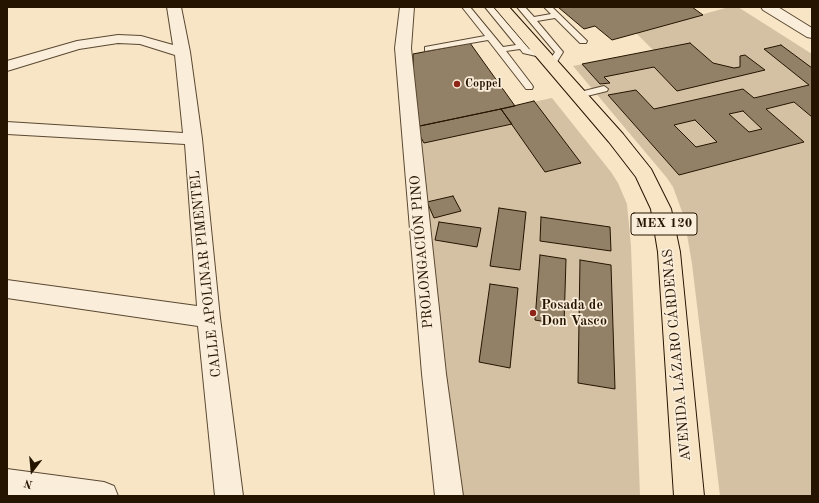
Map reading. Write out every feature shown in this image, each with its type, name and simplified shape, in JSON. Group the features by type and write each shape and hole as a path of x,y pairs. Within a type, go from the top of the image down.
{"main road":[{"name":"AVENIDA LÁZARO CÁRDENAS","path":"491,17 548,60 580,95 644,174 661,209 669,252 689,496"}],"street":[{"name":"CALLE APOLINAR PIMENTEL","path":"174,7 182,52 193,139 209,318 229,496"},
{"name":"PROLONGACIÓN PINO","path":"406,7 403,48 434,374 449,496"},
{"path":"768,7 812,34"},
{"path":"7,66 77,45 118,39 141,40 182,52"},
{"path":"7,128 193,139"},
{"path":"7,289 209,318"},
{"path":"7,483 104,496"}],"lane":[{"path":"466,7 491,17 526,51 548,60 559,52 521,7"},
{"path":"489,7 491,17 490,37 529,87"},
{"path":"548,7 583,41"},
{"path":"532,20 556,14"},
{"path":"428,49 490,37"},
{"path":"501,50 521,46"},
{"path":"580,95 604,89"}],"shaded area":[{"path":"729,7 738,7 812,54 812,496 720,496 692,264 684,217 673,187 667,178 573,66 654,51 636,33"},
{"name":"Posada de Don Vasco","path":"552,98 611,172 618,183 627,204 631,246 640,496 454,496 415,127"}],"building":[{"path":"558,7 692,7 703,15 612,40 595,26 584,29"},
{"name":"Coppel","path":"470,43 515,106 415,127 413,54"},
{"path":"690,43 713,63 734,68 740,67 740,56 745,55 765,70 677,91 654,67 604,77 610,83 600,84 582,64"},
{"path":"781,45 812,68 812,117 794,102 766,109 804,142 679,175 608,95 636,90 654,109 743,89 754,98 809,85 764,49","holes":["743,111 762,129 749,132 729,114","695,120 717,142 696,147 674,125"]},
{"path":"534,101 581,163 545,172 501,109"},
{"path":"501,109 512,124 424,143 415,127"},
{"path":"453,196 461,211 434,218 427,202"},
{"path":"499,208 526,212 520,270 490,266"},
{"path":"541,217 610,227 611,251 540,241"},
{"path":"439,222 481,228 477,247 435,240"},
{"path":"540,255 566,259 564,325 535,320"},
{"path":"580,260 611,265 615,389 578,383"},
{"path":"490,284 518,288 510,368 479,362"}],"place":[{"name":"Coppel","path":"457,84"},
{"name":"Posada de Don Vasco","path":"533,313"}]}
